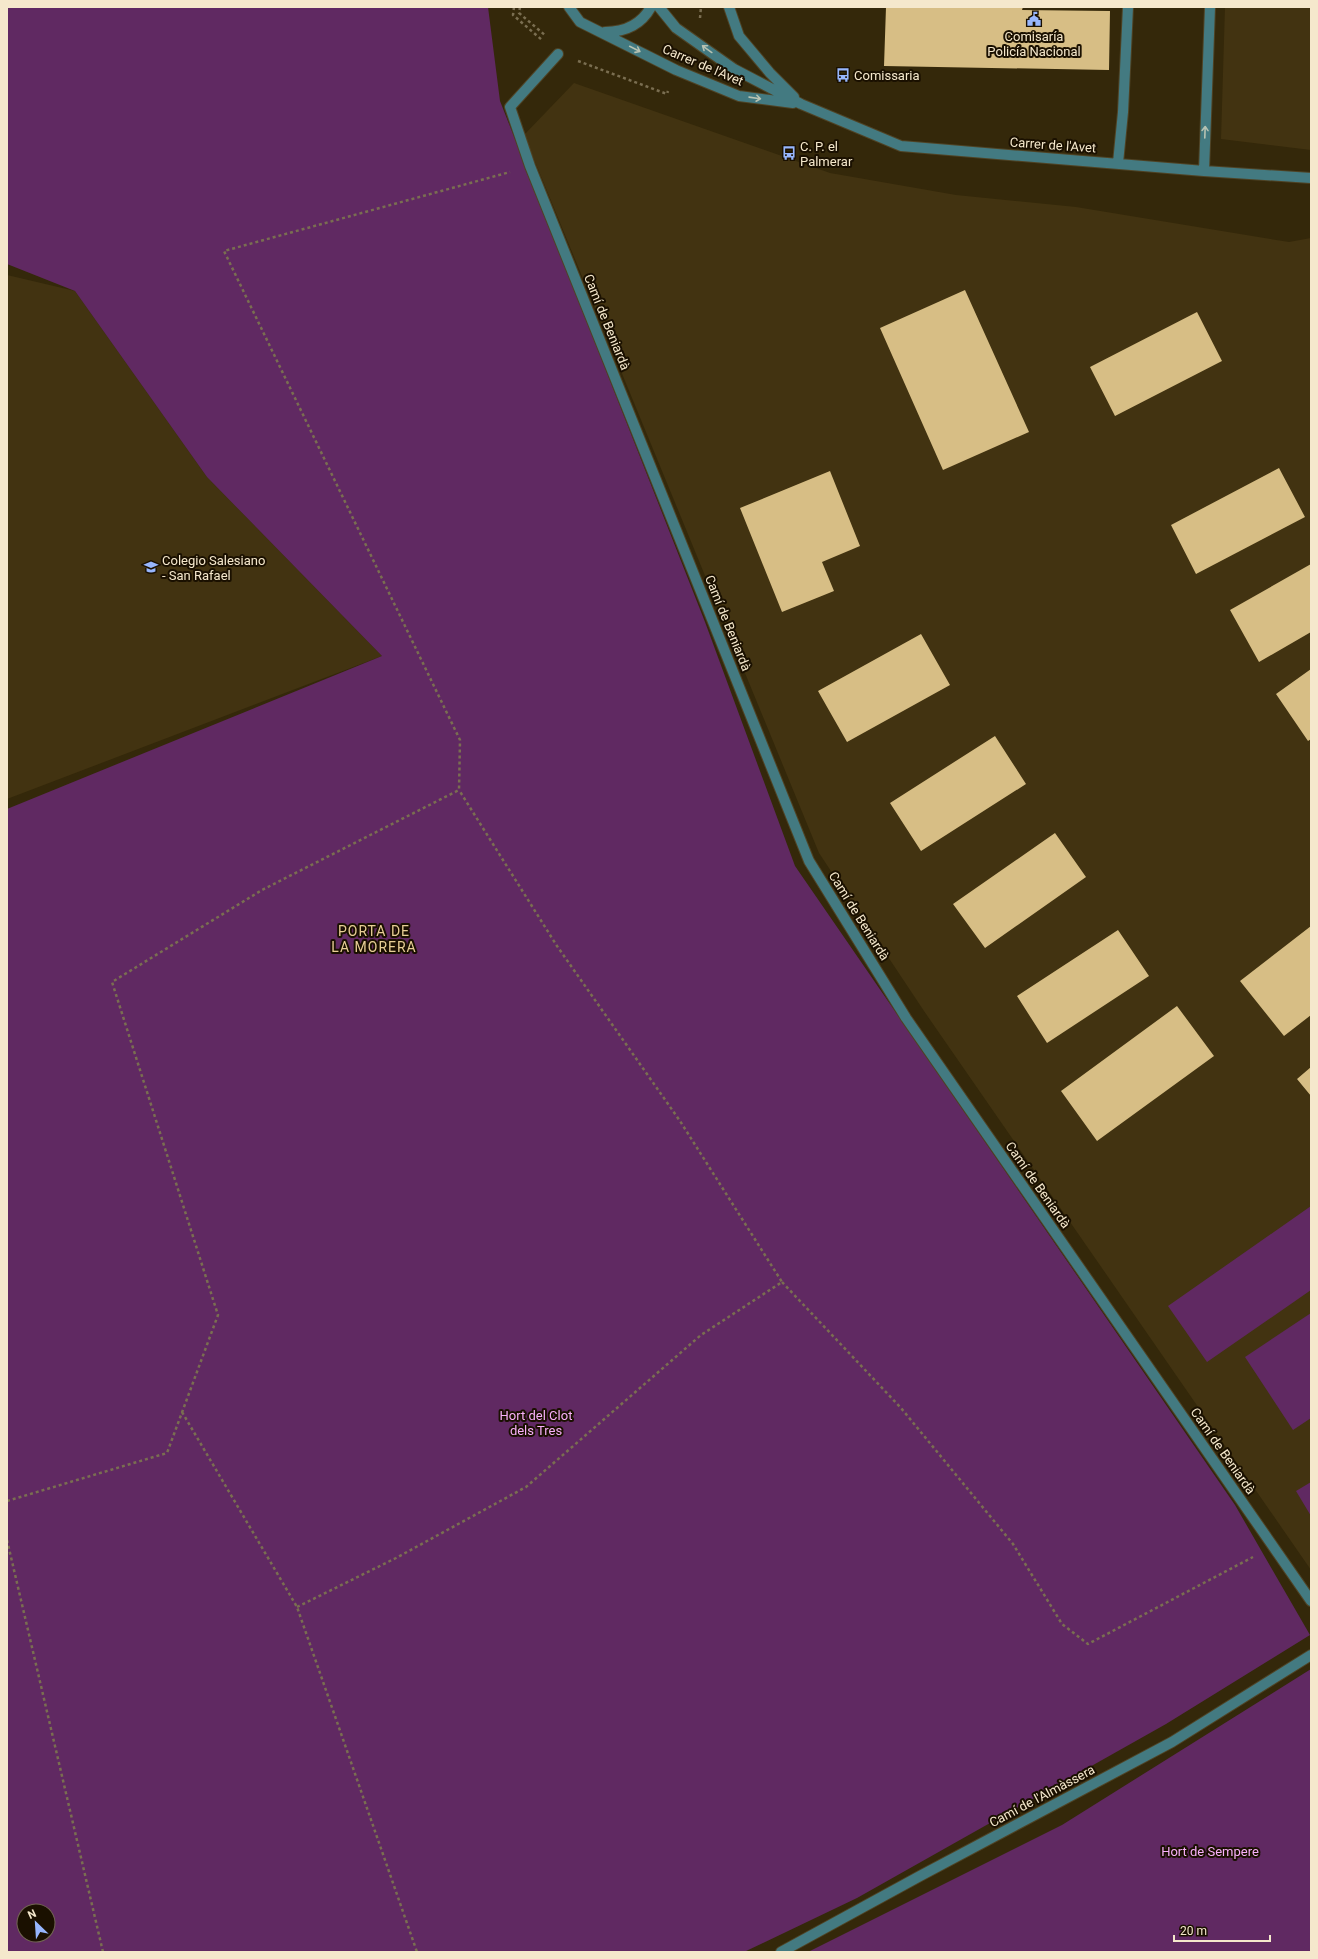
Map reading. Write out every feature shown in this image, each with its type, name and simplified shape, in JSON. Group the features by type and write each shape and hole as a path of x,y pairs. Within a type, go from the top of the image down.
{"street":[{"name":"Carrer de l'Avet","path":"569,7 580,22 676,70 739,96 801,104"},
{"path":"600,32 617,32 633,26 646,16 651,7"},
{"name":"Carrer de l'Avet","path":"660,7 676,28 734,68 801,104 901,146 1204,171 1311,178"},
{"path":"729,7 739,36 770,73 801,104"},
{"path":"1118,163 1123,112 1128,7"},
{"path":"1204,171 1210,7"},
{"name":"Camí de Beniardà","path":"558,54 510,107 530,166 809,860 906,1018 1311,1601"},
{"name":"Camí de l'Almàssera","path":"781,1952 1172,1742 1311,1655"}],"path":[{"path":"514,7 513,15 558,54"},
{"path":"520,7 519,13 559,47 558,54"},
{"path":"530,166 224,251 460,740 459,790 557,946 680,1120 782,1282 901,1408 1013,1544 1062,1624 1088,1644 1273,1546"},
{"path":"7,1501 167,1453 218,1315 112,982 262,890 459,790"},
{"path":"297,1607 396,1558 526,1486 701,1335 782,1282"},
{"path":"182,1412 297,1607 417,1952"},
{"path":"7,1540 103,1952"}],"shaded area":[{"path":"1225,7 1311,7 1311,150 1221,139"},
{"path":"574,83 830,173 956,195 1076,207 1289,242 1311,238 1311,1570 924,1011 819,853 524,135"},
{"name":"Colegio Salesiano - San Rafael","path":"7,275 75,291 207,477 382,656 7,799"}],"green space":[{"name":"Hort del Clot dels Tres","path":"7,7 488,7 500,101 705,622 795,866 1235,1505 1310,1635 1166,1724 857,1898 744,1952 7,1952 7,809 382,656 207,477 75,291 7,264"},
{"path":"1311,1206 1311,1290 1207,1362 1168,1306"},
{"path":"1311,1313 1311,1418 1293,1430 1245,1357"},
{"path":"1311,1482 1311,1516 1296,1491"},
{"name":"Hort de Sempere","path":"1311,1669 1311,1952 808,1952 1062,1825"}],"building":[{"path":"886,7 1023,7 1022,10 1110,11 1109,70 884,66"},
{"path":"965,290 1029,432 943,470 880,328"},
{"path":"1197,312 1222,361 1115,416 1090,367"},
{"path":"1279,468 1305,517 1196,574 1171,525"},
{"path":"830,471 860,546 822,562 834,591 782,612 740,508"},
{"path":"1311,564 1311,632 1259,662 1230,610"},
{"path":"921,634 950,685 847,742 818,691"},
{"path":"1311,669 1311,739 1308,741 1276,694"},
{"path":"995,736 1026,784 921,851 890,803"},
{"path":"1055,833 1086,877 985,948 953,904"},
{"path":"1311,926 1311,1015 1284,1036 1240,981"},
{"path":"1118,930 1149,976 1047,1043 1017,996"},
{"path":"1177,1006 1214,1056 1097,1141 1061,1091"},
{"path":"1311,1067 1311,1096 1297,1079"}],"place":[{"name":"Comisaría Policía Nacional","path":"1034,19"},
{"name":"Comissaria","path":"843,75"},
{"name":"C. P. el Palmerar","path":"789,153"},
{"name":"Colegio Salesiano - San Rafael","path":"151,567"}],"district":[{"name":"PORTA DE LA MORERA","path":"374,940"}]}
